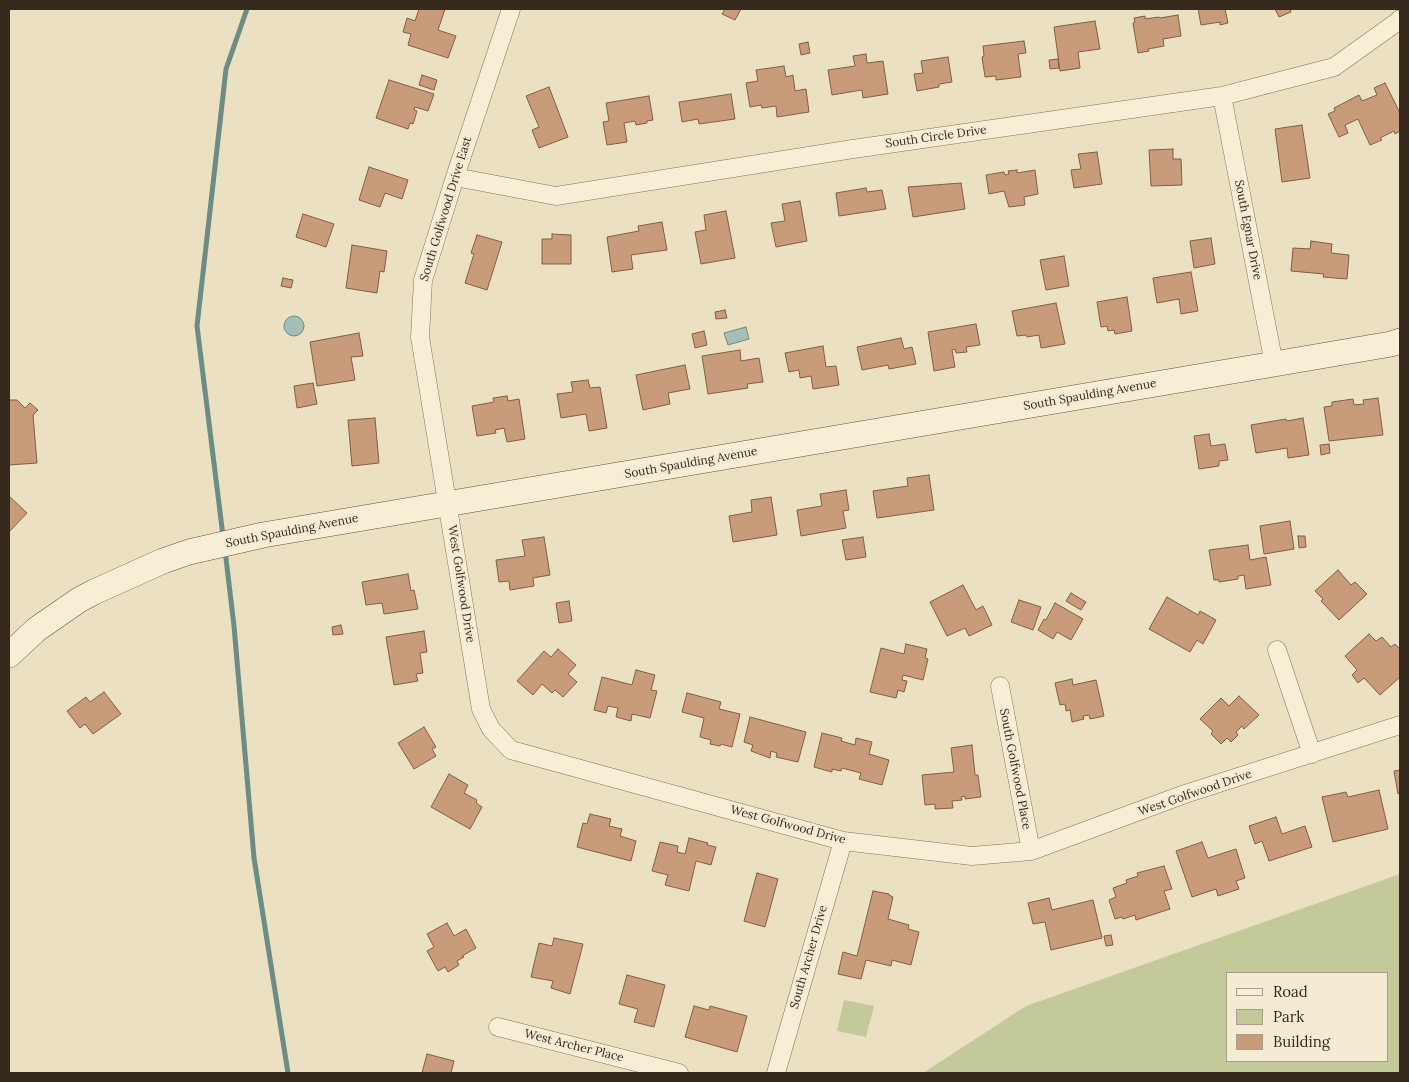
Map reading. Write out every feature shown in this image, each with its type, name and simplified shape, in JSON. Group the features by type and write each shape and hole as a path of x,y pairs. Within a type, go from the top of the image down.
{"street":[{"name":"South Golfwood Drive East","path":"448,504 420,337 423,280 511,9"},
{"name":"South Circle Drive","path":"455,177 556,196 853,149 1222,96 1334,67 1400,18"},
{"name":"South Egnar Drive","path":"1222,96 1274,364"},
{"name":"South Spaulding Avenue","path":"9,655 37,629 79,600 163,561 189,552 263,535 1400,341"},
{"name":"West Golfwood Drive","path":"448,504 481,708 491,729 511,750 843,841 972,856 1031,852 1185,794 1400,725"},
{"path":"1277,650 1312,754"},
{"name":"South Golfwood Place","path":"1000,686 1031,852"},
{"name":"South Archer Drive","path":"776,1073 843,841"},
{"name":"West Archer Place","path":"498,1027 679,1073"}],"green space":[{"path":"1400,874 1400,1073 923,1073 1026,1006"},
{"path":"844,1000 874,1006 866,1037 837,1031"}],"water":[{"path":"294,316 301,319 304,326 301,333 294,336 287,333 284,326 287,319"},
{"path":"746,327 749,339 728,345 724,333"}],"building":[{"path":"419,9 445,9 438,30 456,36 448,58 408,45 411,34 403,32 407,18 415,21"},
{"path":"725,9 741,9 735,20 722,14"},
{"path":"1198,9 1225,9 1228,23 1220,25 1220,22 1201,25"},
{"path":"1275,9 1290,9 1291,12 1279,17"},
{"path":"1178,15 1181,36 1163,39 1164,46 1138,53 1133,23 1135,22 1134,18 1145,16 1145,19 1160,18"},
{"path":"1095,21 1100,49 1078,52 1080,68 1060,71 1054,27"},
{"path":"1024,41 1026,53 1018,54 1021,77 996,80 996,76 985,77 982,57 984,56 983,46"},
{"path":"808,42 810,53 801,55 799,44"},
{"path":"866,54 867,63 883,61 888,94 863,98 862,90 832,95 828,70 855,66 853,56"},
{"path":"948,57 952,82 939,84 939,87 917,91 914,74 923,73 921,61"},
{"path":"1058,59 1059,68 1050,69 1049,60"},
{"path":"784,66 786,77 793,75 795,91 806,89 809,112 777,117 776,106 762,108 761,105 750,107 746,83 758,81 756,70"},
{"path":"422,75 437,80 434,90 419,85"},
{"path":"389,80 434,94 428,111 415,107 414,110 417,111 413,124 410,123 408,129 376,118"},
{"path":"1385,83 1400,113 1400,131 1395,134 1394,131 1380,138 1382,140 1370,145 1358,119 1345,125 1348,133 1339,137 1328,114 1335,111 1334,108 1359,95 1362,101 1377,95 1374,88"},
{"path":"549,87 568,137 539,148 532,130 539,127 526,96"},
{"path":"731,94 735,119 699,124 698,119 682,122 679,102"},
{"path":"649,96 653,120 636,125 635,121 624,123 627,142 607,145 603,122 609,121 606,103"},
{"path":"1302,125 1310,178 1282,182 1275,129"},
{"path":"1173,149 1173,159 1181,159 1182,185 1151,186 1149,150"},
{"path":"1097,152 1102,184 1074,188 1071,170 1081,169 1078,154"},
{"path":"369,167 408,180 402,199 385,193 380,207 359,200"},
{"path":"1017,170 1017,173 1035,170 1038,194 1024,197 1025,205 1009,207 1004,191 989,194 986,175 1004,172 1005,175 1009,174 1008,171"},
{"path":"961,183 965,209 913,217 908,187"},
{"path":"866,188 867,192 882,190 886,209 839,216 836,193"},
{"path":"800,201 807,241 776,247 771,223 785,221 782,204"},
{"path":"726,211 735,258 701,264 695,232 706,230 704,215"},
{"path":"303,214 334,224 326,247 296,237"},
{"path":"662,222 667,250 631,255 633,269 612,272 607,237 639,231 638,226"},
{"path":"552,234 571,235 571,264 542,264 542,239 552,239"},
{"path":"477,235 502,242 487,290 465,283 474,254 471,253"},
{"path":"1211,238 1215,264 1194,268 1190,241"},
{"path":"1311,241 1332,244 1331,253 1349,255 1347,279 1323,277 1324,274 1291,271 1293,248 1310,249"},
{"path":"352,245 387,251 384,272 380,271 377,293 346,288"},
{"path":"1064,256 1069,286 1046,290 1040,260"},
{"path":"1191,272 1198,311 1181,314 1179,299 1157,303 1153,278"},
{"path":"283,278 293,280 291,288 281,286"},
{"path":"1127,297 1132,331 1115,334 1114,330 1108,331 1107,326 1101,327 1097,302"},
{"path":"1056,303 1065,344 1041,348 1039,335 1017,336 1012,311"},
{"path":"725,310 727,318 716,319 715,312"},
{"path":"976,324 980,345 966,347 967,352 956,353 955,349 952,350 955,367 934,371 928,332"},
{"path":"704,331 707,345 695,348 692,334"},
{"path":"359,333 363,356 351,357 355,380 317,386 310,342"},
{"path":"901,338 904,349 912,347 916,364 889,369 888,365 862,370 857,347"},
{"path":"823,346 826,367 836,366 839,385 813,389 811,376 800,378 799,370 789,372 785,353"},
{"path":"740,350 741,361 759,358 763,382 747,384 748,388 708,394 702,356"},
{"path":"685,365 690,389 668,393 670,404 643,410 636,375"},
{"path":"588,380 590,388 600,387 607,428 589,431 586,414 561,418 557,394 573,392 571,382"},
{"path":"313,383 317,404 297,408 294,386"},
{"path":"507,396 508,401 519,399 525,439 507,442 504,428 495,430 496,433 477,436 472,406 494,402 493,398"},
{"path":"1378,398 1383,435 1329,441 1324,407 1332,406 1332,402 1353,399 1354,405 1364,404 1363,400"},
{"path":"9,400 17,400 25,408 30,403 38,410 33,415 37,463 9,465"},
{"path":"375,418 379,463 352,466 348,420"},
{"path":"1303,418 1309,455 1288,458 1287,448 1256,453 1251,425"},
{"path":"1209,434 1211,446 1225,444 1228,460 1219,461 1219,466 1199,469 1194,436"},
{"path":"1329,444 1330,453 1321,455 1320,445"},
{"path":"929,475 934,510 877,518 873,491 908,486 907,478"},
{"path":"846,490 849,510 843,511 846,528 801,536 797,510 822,506 820,494"},
{"path":"9,496 27,513 9,532"},
{"path":"771,497 777,535 733,542 729,516 752,512 751,500"},
{"path":"1290,521 1294,549 1264,554 1260,526"},
{"path":"1298,536 1305,536 1306,547 1299,548"},
{"path":"544,537 550,575 533,578 534,586 510,590 509,581 499,582 496,560 525,556 522,540"},
{"path":"863,537 866,557 846,560 842,540"},
{"path":"1248,545 1250,560 1266,557 1271,585 1246,589 1244,575 1238,576 1238,579 1219,582 1219,580 1214,580 1209,550"},
{"path":"1338,570 1351,585 1355,582 1367,594 1339,620 1321,601 1323,599 1315,591"},
{"path":"408,574 411,591 414,590 418,609 384,614 382,603 366,605 362,582"},
{"path":"963,585 976,610 983,606 992,625 969,636 965,628 947,636 930,602"},
{"path":"1071,593 1086,602 1081,610 1066,601"},
{"path":"1167,597 1198,615 1200,611 1216,620 1203,644 1197,640 1190,652 1149,629"},
{"path":"1019,600 1041,607 1033,630 1011,622"},
{"path":"569,601 572,621 559,623 556,603"},
{"path":"1055,603 1083,619 1071,640 1057,632 1053,639 1038,630"},
{"path":"341,625 343,634 333,635 332,627"},
{"path":"424,631 427,652 420,653 423,673 416,674 418,681 394,685 386,637"},
{"path":"1369,634 1376,641 1382,637 1391,647 1395,644 1400,649 1400,677 1380,695 1364,678 1358,683 1352,675 1357,670 1345,656"},
{"path":"906,644 927,649 925,658 928,659 923,680 903,675 902,680 907,681 904,692 898,690 896,698 870,692 881,648 904,654"},
{"path":"558,649 576,665 568,674 577,682 563,697 555,690 552,693 542,684 533,695 517,681 544,651 551,657"},
{"path":"636,670 655,675 651,690 657,691 650,718 632,714 631,721 616,717 618,708 608,706 606,713 594,710 602,677 632,685"},
{"path":"1072,679 1073,685 1096,680 1104,716 1090,719 1089,715 1083,716 1084,719 1072,722 1070,710 1066,711 1065,704 1060,705 1055,683"},
{"path":"104,692 121,714 93,734 85,724 80,728 67,711 86,697 90,702"},
{"path":"687,693 721,702 719,709 740,714 732,747 710,744 711,740 700,737 704,718 682,712"},
{"path":"1239,696 1259,715 1244,729 1242,726 1236,732 1238,735 1231,742 1227,738 1221,744 1211,734 1213,731 1200,719 1221,698 1229,706"},
{"path":"750,717 806,732 798,762 776,757 777,753 771,751 770,758 751,751 753,745 744,742"},
{"path":"424,727 436,747 432,749 436,756 414,769 398,743"},
{"path":"822,733 842,738 841,741 855,745 856,738 872,742 869,754 889,760 882,785 859,779 861,773 842,768 841,771 832,769 832,772 814,767"},
{"path":"972,745 975,775 978,775 981,797 965,799 965,796 961,797 962,800 952,801 953,808 935,809 935,804 925,805 922,775 954,772 951,748"},
{"path":"1400,770 1400,793 1398,794 1394,771"},
{"path":"449,774 468,785 464,793 477,800 476,803 482,807 470,829 431,807"},
{"path":"1379,790 1388,829 1333,842 1322,797 1346,792 1348,797"},
{"path":"590,814 611,819 609,826 622,829 620,836 636,841 631,861 577,847 583,823 587,824"},
{"path":"1276,817 1282,834 1305,826 1312,847 1269,861 1262,841 1255,844 1249,826"},
{"path":"689,838 716,847 711,865 696,861 689,891 665,885 668,875 652,871 660,842 678,846 677,852 685,854"},
{"path":"1202,842 1208,858 1236,849 1245,878 1236,881 1239,889 1218,896 1216,889 1192,897 1176,851"},
{"path":"1164,866 1172,889 1164,891 1170,909 1136,920 1135,915 1123,919 1122,917 1115,919 1109,900 1116,897 1113,888 1127,883 1126,880 1138,876 1137,873"},
{"path":"757,873 778,879 765,927 744,921"},
{"path":"873,891 889,894 893,897 888,919 909,925 908,929 919,932 911,965 892,960 891,966 866,960 861,979 838,974 843,952 857,956"},
{"path":"1049,898 1052,910 1093,900 1102,938 1051,950 1045,922 1033,924 1028,903"},
{"path":"447,923 454,936 466,929 476,948 462,956 464,957 457,961 459,965 448,972 445,967 438,971 427,951 434,947 427,934"},
{"path":"1111,935 1113,945 1106,946 1104,936"},
{"path":"554,938 583,944 570,994 551,988 553,981 531,977 539,943 552,946"},
{"path":"627,975 665,985 654,1027 634,1022 638,1009 619,1004"},
{"path":"694,1006 709,1010 710,1006 747,1016 737,1052 685,1037"},
{"path":"427,1054 454,1061 451,1073 422,1073"}],"waterway":[{"path":"223,536 197,326 226,69 247,9"},
{"path":"225,550 234,626 254,858 288,1073"}]}
